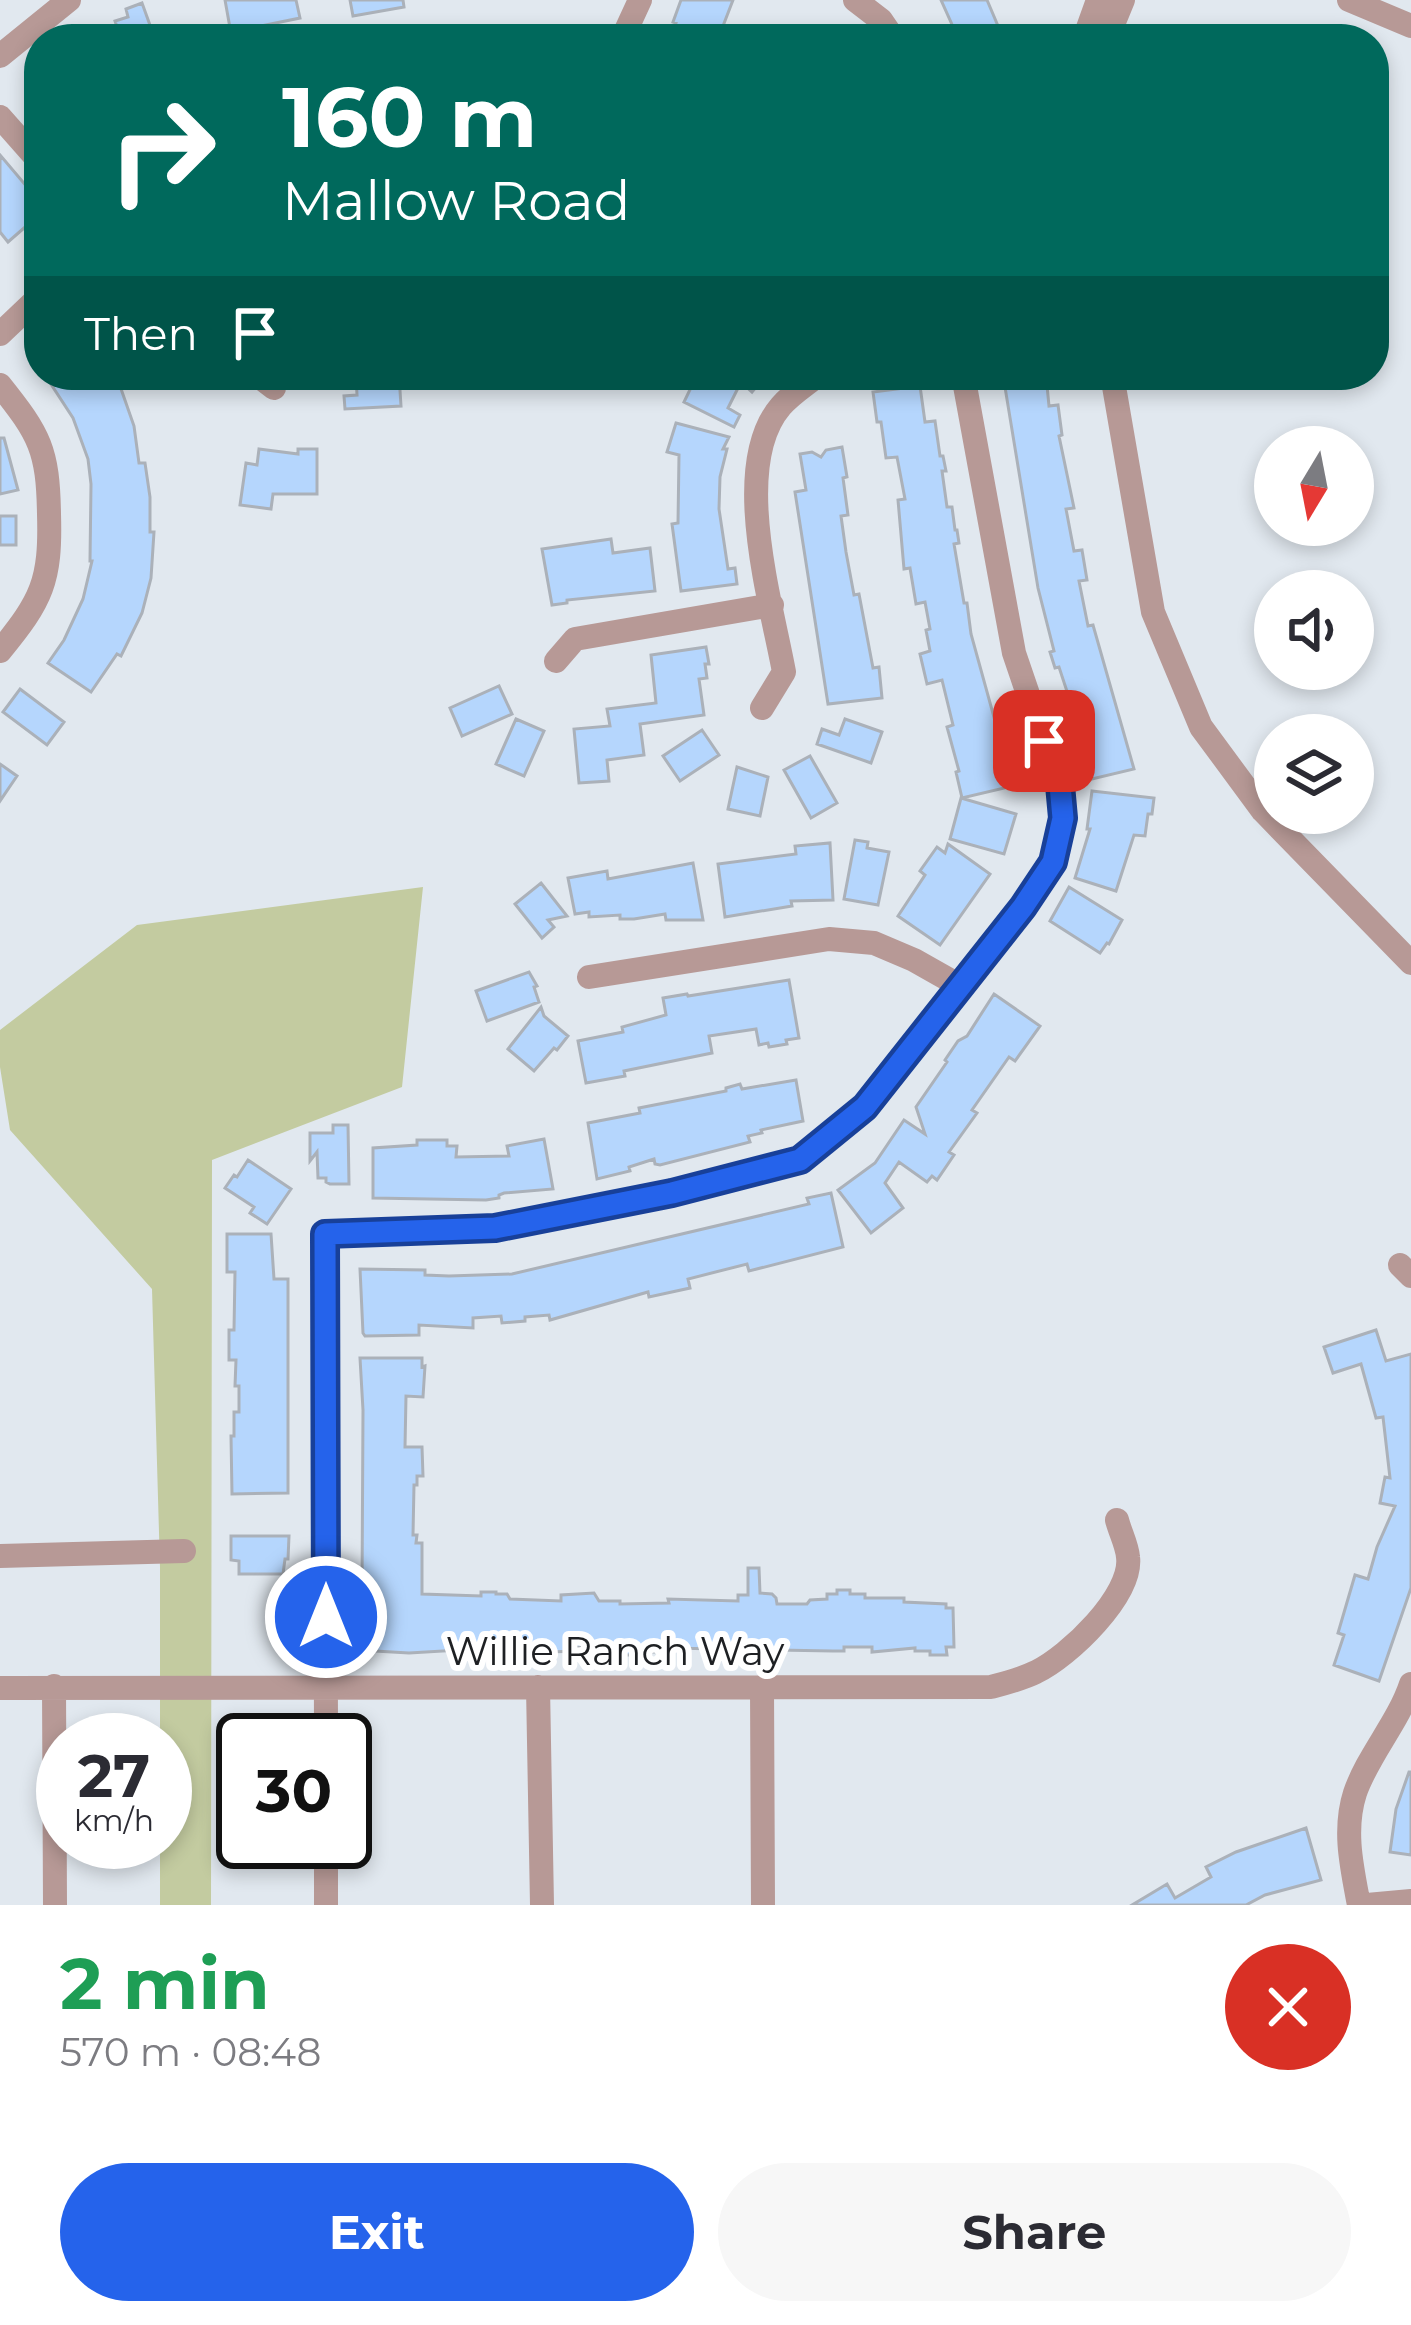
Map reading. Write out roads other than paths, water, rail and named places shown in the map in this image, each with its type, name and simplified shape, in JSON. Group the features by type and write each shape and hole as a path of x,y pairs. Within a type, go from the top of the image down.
{"street":[{"path":"39,24 69,0"},
{"path":"855,0 884,24"},
{"path":"1349,0 1411,26"},
{"path":"0,56 24,37"},
{"path":"0,117 24,144"},
{"path":"0,334 24,311"},
{"path":"0,386 43,451 50,544 45,582 36,604 0,651"},
{"path":"762,708 784,672 754,510 758,454 779,407 800,390"},
{"path":"326,1713 325,1234 495,1228 672,1193 800,1160 865,1107 1053,862 1063,818 1060,785 1014,653 966,390"},
{"path":"1115,390 1153,612 1201,727 1263,811 1411,963"},
{"path":"556,661 575,639 772,605"},
{"path":"589,977 829,938 874,943 959,986"},
{"name":"Willie Ranch Way","path":"0,1688 991,1687 1038,1671 1087,1632 1121,1586 1129,1560 1117,1520"},
{"path":"0,1556 184,1551"},
{"path":"1411,1684 1405,1705 1356,1789 1349,1852 1363,1905 1411,1901"},
{"path":"54,1686 56,1905"},
{"path":"538,1687 542,1905"},
{"path":"762,1687 764,1905"},
{"path":"326,1869 326,1905"}]}
